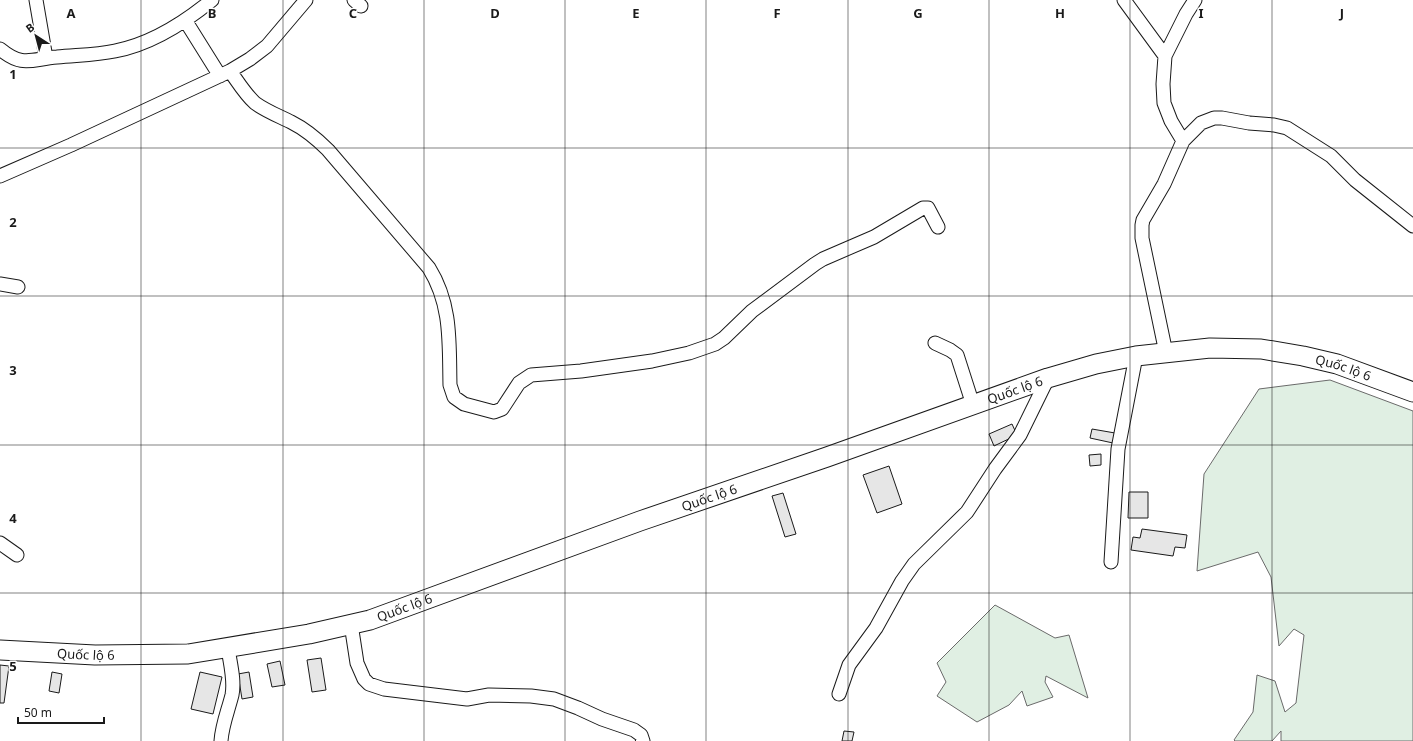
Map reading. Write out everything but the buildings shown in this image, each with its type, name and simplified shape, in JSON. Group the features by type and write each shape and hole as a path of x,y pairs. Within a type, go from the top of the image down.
{"highway":[{"name":"Quốc lộ 6","path":"0,650 103,655 188,654 309,634 370,620 640,521 827,457 1048,378 1096,364 1136,356 1217,348 1261,349 1303,356 1337,364 1413,392"}],"street":[{"path":"36,0 46,58"},
{"path":"0,49 18,61 27,62 46,58 102,53 132,47 161,35 185,20 212,0"},
{"path":"0,176 225,74 250,59 267,46 306,0"},
{"path":"1124,0 1165,56"},
{"path":"1183,141 1171,121 1164,103 1163,84 1165,56 1186,14 1195,0"},
{"path":"185,20 225,74 242,88 255,103 302,128 328,150 429,268 438,284 445,305 448,321 450,385 454,397 464,404 494,412 502,409 519,383 531,376 652,361 689,353 715,344 724,338 752,311 823,259 874,237 923,208 928,208 938,227"},
{"path":"1166,353 1141,231 1143,220 1164,184 1183,141 1201,123 1214,118 1222,118 1287,128 1331,156 1355,180 1413,226"},
{"path":"0,284 18,287"},
{"path":"935,343 957,355 973,404"},
{"path":"1111,562 1118,449 1136,356"},
{"path":"839,694 849,665 858,650 876,628 902,581 914,564 967,512 995,469 1020,435 1048,378"},
{"path":"0,543 17,555"},
{"path":"351,624 357,663 364,679 369,684 384,689 467,699 489,695 531,696 554,700 634,730 641,735 643,741"},
{"path":"221,741 223,725 233,687 228,648"}],"green space":[{"path":"1330,380 1413,411 1413,741 1281,741 1281,731 1272,741 1235,741 1234,740 1253,712 1257,675 1275,681 1285,712 1296,703 1304,635 1294,629 1279,646 1271,577 1258,552 1197,571 1204,474 1259,389"},
{"path":"995,605 1055,638 1069,635 1088,698 1046,676 1045,682 1053,697 1027,706 1022,691 1009,705 977,722 937,696 946,682 937,663"}]}
